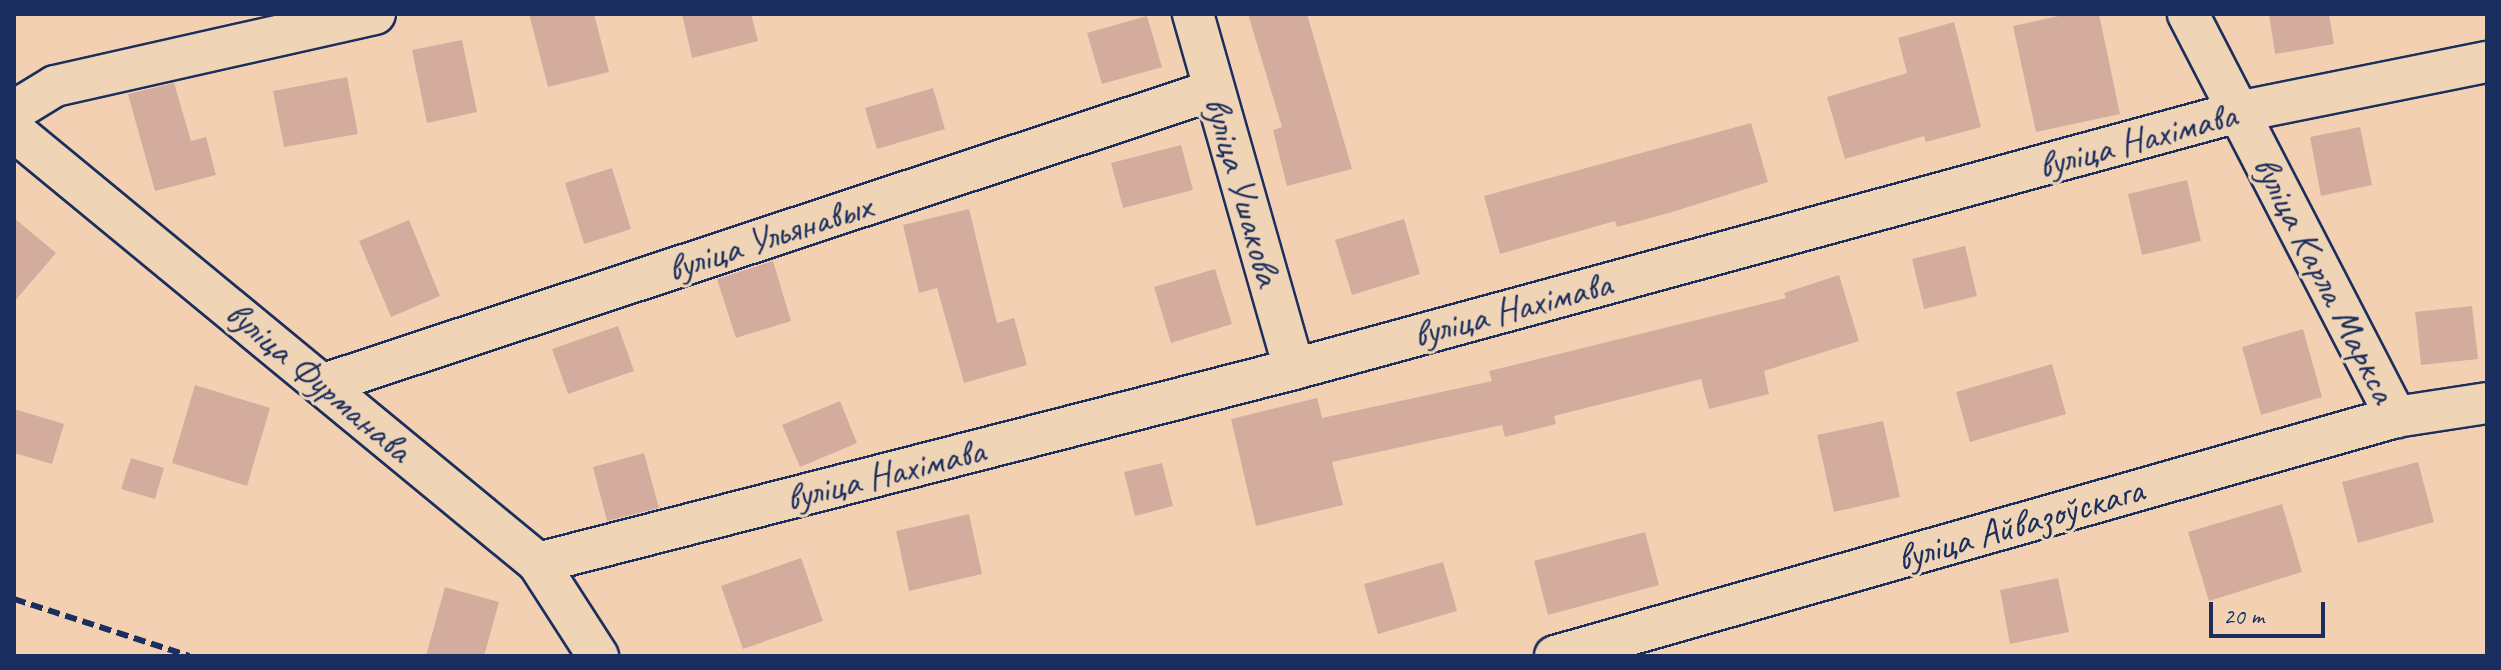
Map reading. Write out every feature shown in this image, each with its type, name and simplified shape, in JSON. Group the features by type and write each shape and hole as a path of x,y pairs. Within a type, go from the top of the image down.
{"street":[{"path":"14,111 55,86 375,14"},
{"name":"вуліца Ушакова","path":"1193,14 1294,369"},
{"name":"вуліца Карла Маркса","path":"2188,14 2396,417"},
{"name":"вуліца Нахімава","path":"538,563 1294,369 2238,112 2487,62"},
{"name":"вуліца Ульянавых","path":"324,384 1214,90"},
{"name":"вуліца Фурманава","path":"14,131 538,563 598,656"},
{"name":"вуліца Айвазоўскага","path":"1555,656 2396,417 2487,403"}],"building":[{"path":"529,14 594,14 609,72 548,87"},
{"path":"682,14 751,14 758,41 692,58"},
{"path":"1248,14 1307,14 1352,169 1287,186 1273,130 1282,127"},
{"path":"2068,14 2099,14 2120,114 2036,132 2013,26"},
{"path":"2269,14 2329,14 2334,44 2275,54"},
{"path":"1147,16 1162,67 1102,84 1087,33"},
{"path":"1954,22 1981,127 1926,142 1924,136 1845,159 1827,97 1907,73 1898,38"},
{"path":"462,40 477,112 427,123 412,50"},
{"path":"347,77 358,134 284,147 273,91"},
{"path":"174,83 191,141 206,137 216,175 155,191 128,94"},
{"path":"933,88 945,129 877,149 865,108"},
{"path":"1751,123 1768,182 1617,227 1615,221 1500,254 1484,196"},
{"path":"2360,127 2372,185 2321,196 2310,137"},
{"path":"1181,145 1193,190 1123,208 1111,163"},
{"path":"612,168 631,229 584,244 565,183"},
{"path":"2187,180 2201,241 2142,255 2128,194"},
{"path":"969,209 997,323 1014,318 1027,365 964,383 937,288 919,293 903,225"},
{"path":"14,218 56,253 14,302"},
{"path":"1404,219 1420,274 1352,295 1335,240"},
{"path":"409,220 440,296 391,317 359,241"},
{"path":"1965,246 1977,296 1924,309 1912,259"},
{"path":"773,261 791,321 736,338 717,279"},
{"path":"1215,269 1232,324 1171,343 1154,287"},
{"path":"1839,275 1859,341 1764,371 1769,394 1709,409 1701,379 1554,416 1556,424 1505,437 1502,425 1332,462 1343,505 1256,526 1231,419 1317,398 1322,418 1492,381 1489,371 1786,298 1784,293"},
{"path":"2472,306 2478,359 2421,365 2415,312"},
{"path":"618,326 634,371 568,394 552,349"},
{"path":"2303,329 2322,397 2261,415 2242,347"},
{"path":"2052,364 2066,414 1970,442 1956,392"},
{"path":"195,385 270,408 247,486 172,463"},
{"path":"840,401 857,443 800,467 782,425"},
{"path":"14,409 64,424 52,464 14,453"},
{"path":"1883,421 1900,497 1834,512 1817,435"},
{"path":"644,453 659,508 607,521 593,467"},
{"path":"131,458 164,468 155,499 121,489"},
{"path":"2418,462 2434,522 2358,543 2342,482"},
{"path":"1162,463 1173,506 1135,516 1124,472"},
{"path":"2282,504 2302,572 2209,601 2188,532"},
{"path":"969,514 982,574 909,591 896,531"},
{"path":"1645,532 1659,585 1548,615 1534,561"},
{"path":"801,558 823,621 743,649 721,586"},
{"path":"1443,562 1457,611 1378,634 1364,584"},
{"path":"2058,578 2069,632 2010,644 2000,590"},
{"path":"445,587 499,602 484,656 426,656"}],"railway":[{"path":"14,599 189,656"}]}
